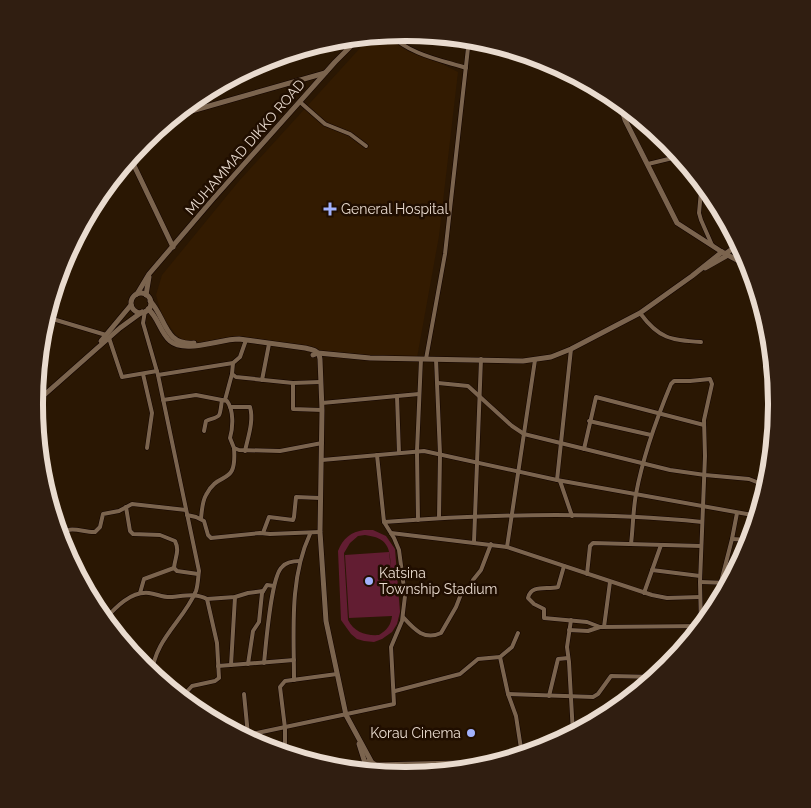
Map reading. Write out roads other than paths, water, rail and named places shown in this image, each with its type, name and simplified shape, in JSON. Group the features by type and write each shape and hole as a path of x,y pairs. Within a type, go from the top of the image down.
{"street":[{"path":"398,41 411,48 466,68"},
{"name":"MUHAMMAD DIKKO ROAD","path":"136,294 149,274 325,72 352,45"},
{"path":"418,520 417,451 419,394 423,359 445,254 467,47"},
{"path":"192,111 325,72"},
{"path":"300,102 325,124 350,134 366,146"},
{"path":"623,114 677,223 739,261"},
{"path":"625,120 630,119"},
{"path":"648,164 672,158"},
{"path":"134,164 173,247"},
{"path":"700,192 701,220 712,246"},
{"path":"131,305 136,311 152,313 167,337 176,344 186,347 228,339 290,347 316,354 370,358 535,360 551,357 571,349 640,313 733,248"},
{"path":"149,274 146,294 157,310 169,334 174,339 189,343 212,342"},
{"path":"43,396 107,337 131,305 132,297 136,294 146,294"},
{"path":"150,301 145,311 143,323 158,373 198,574 196,590 163,639 154,666"},
{"path":"107,337 145,311"},
{"path":"640,313 648,324 661,336 670,339 701,342"},
{"path":"53,318 107,337 122,376 233,363 240,357 246,340"},
{"path":"262,380 269,344"},
{"path":"571,349 558,480 572,516"},
{"path":"316,354 322,403 320,532 326,621 346,715 374,765"},
{"path":"436,359 440,454 439,518"},
{"path":"474,542 481,360"},
{"path":"507,547 535,360"},
{"path":"204,431 206,421 219,416 232,374 233,363"},
{"path":"143,374 152,413 148,448"},
{"path":"232,374 236,377 293,383 320,382"},
{"path":"631,544 636,495 643,463 651,435 672,382 710,379 712,384 704,425 701,615"},
{"path":"293,383 293,410 322,410"},
{"path":"438,383 465,385 472,389 512,426 524,434 670,470 704,476 749,479 759,483"},
{"path":"322,403 419,394"},
{"path":"163,400 196,395 223,400 230,407 232,430 230,438 234,448 235,467 232,474 222,479 205,496 201,518 211,538 263,533 310,534 320,532"},
{"path":"397,396 399,453"},
{"path":"584,449 594,398 596,397 704,425"},
{"path":"230,407 250,408 250,428 245,451"},
{"path":"589,421 651,435"},
{"path":"234,448 245,451 280,452 322,443"},
{"path":"322,460 417,451 440,454 518,472 636,495 751,515"},
{"path":"256,734 393,706 395,691 391,647 403,617 405,596 401,559 397,543 384,522 377,455"},
{"path":"263,533 269,517 293,520 296,497 320,498"},
{"path":"66,532 73,529 95,532 100,527 103,514 120,511 132,504 187,513 201,518"},
{"path":"126,507 132,534 160,535 175,541 178,546 178,554 174,568"},
{"path":"700,582 721,582 737,513"},
{"path":"384,522 511,516 634,516 702,522"},
{"path":"391,533 507,547 644,593 667,598 700,597"},
{"path":"294,680 295,607 300,561 310,534"},
{"path":"732,539 742,540"},
{"path":"403,617 420,633 432,636 441,633 456,607 463,590 470,587 473,580 482,570 491,544"},
{"path":"587,574 591,544 701,546"},
{"path":"644,593 661,545"},
{"path":"264,662 274,586 278,572 281,567 288,563 300,561"},
{"path":"564,566 558,587 534,589 528,598 534,604 544,609 544,618 587,622 602,627"},
{"path":"140,592 144,579 174,568 198,574"},
{"path":"652,570 700,576"},
{"path":"602,627 610,582"},
{"path":"248,664 252,631 259,622 263,591 268,585 274,586"},
{"path":"110,614 123,602 140,592 158,594 165,597 186,595 207,599 235,598 248,593 263,591"},
{"path":"231,665 235,598"},
{"path":"186,693 192,686 218,680 219,676 217,643 207,599"},
{"path":"571,620 566,647 572,697 573,725"},
{"path":"569,630 588,631 602,627 692,626"},
{"path":"395,691 460,674 478,658 500,656 512,647 518,634"},
{"path":"500,656 508,694 516,716 521,747"},
{"path":"549,696 558,659 568,658"},
{"path":"218,666 294,660"},
{"path":"285,746 280,687 285,682 336,674"},
{"path":"508,694 596,697 610,676 645,677"},
{"path":"244,694 245,729"},
{"path":"358,739 362,764"},
{"path":"391,766 454,764"}],"place":[{"name":"General Hospital","path":"330,209"},
{"name":"Katsina Township Stadium","path":"369,581"},
{"name":"Korau Cinema","path":"471,733"}]}
